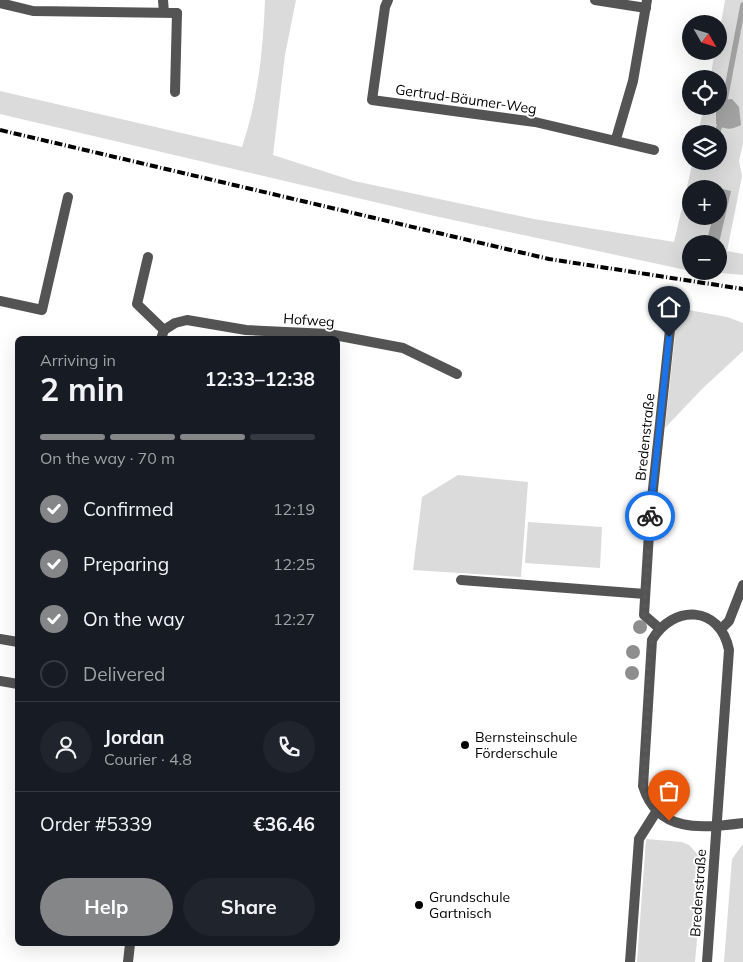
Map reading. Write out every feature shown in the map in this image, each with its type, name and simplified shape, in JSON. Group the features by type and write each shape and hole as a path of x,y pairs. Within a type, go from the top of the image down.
{"street":[{"path":"164,0 164,13"},
{"name":"Gertrud-Bäumer-Weg","path":"388,0 384,7 372,100 535,122 616,139 654,150"},
{"path":"595,0 646,4 633,81 616,139"},
{"path":"0,3 33,10 177,13 175,92"},
{"path":"0,301 42,310 68,197"},
{"path":"148,257 137,304 163,335"},
{"name":"Bredenstraße","path":"659,628 644,615 650,516 673,302"},
{"name":"Hofweg","path":"163,335 175,323 187,320 246,330 340,336"},
{"name":"Hofweg","path":"340,336 403,348 457,374"},
{"path":"461,580 646,594"},
{"path":"743,585 729,622 721,629 704,616 693,614 677,616 659,628 652,640 649,653 644,786 648,800 656,812 669,821 682,824 717,826 743,823"},
{"name":"Bredenstraße","path":"707,962 729,650 727,638 721,629"},
{"path":"0,639 15,642"},
{"path":"0,681 15,684"},
{"path":"630,962 639,839 656,812"},
{"path":"128,962 130,946"}],"shaded area":[{"path":"265,0 296,0 285,55 273,155 354,181 534,219 674,242 682,208 682,225 727,225 727,180 689,180 691,170 727,170 727,125 700,125 702,115 727,115 727,70 712,70 713,60 728,60 728,15 722,15 725,0 743,0 743,144 739,161 742,176 727,251 727,235 682,235 682,269 430,215 0,114 0,91 242,147 256,93"},
{"path":"727,99 732,99 739,107 741,125 734,128 727,128 727,125 716,124 716,115 727,115"},
{"path":"727,190 731,191 727,208"},
{"path":"711,225 723,225 721,235 708,235"},
{"path":"727,251 743,254 743,275 727,274"},
{"path":"678,308 727,317 743,323 743,351 702,389 665,428"},
{"path":"458,475 528,482 521,577 413,570 422,497"},
{"path":"528,522 602,527 600,568 525,563"},
{"path":"646,839 682,842 689,845 700,857 703,873 695,962 637,962"},
{"path":"743,844 743,962 724,962 732,859"}],"waterway":[{"path":"727,89 743,5"},
{"path":"720,125 721,121"}],"railway":[{"path":"0,130 549,259 743,289"}],"way so far":[{"path":"650,516 644,615 659,628 652,640 649,653 644,786 648,800 656,812 669,821"}],"place":[{"name":"Bernsteinschule Förderschule","path":"465,745"},
{"name":"Grundschule Gartnisch","path":"419,905"}],"route":[{"path":"650,516 669,337"}]}
